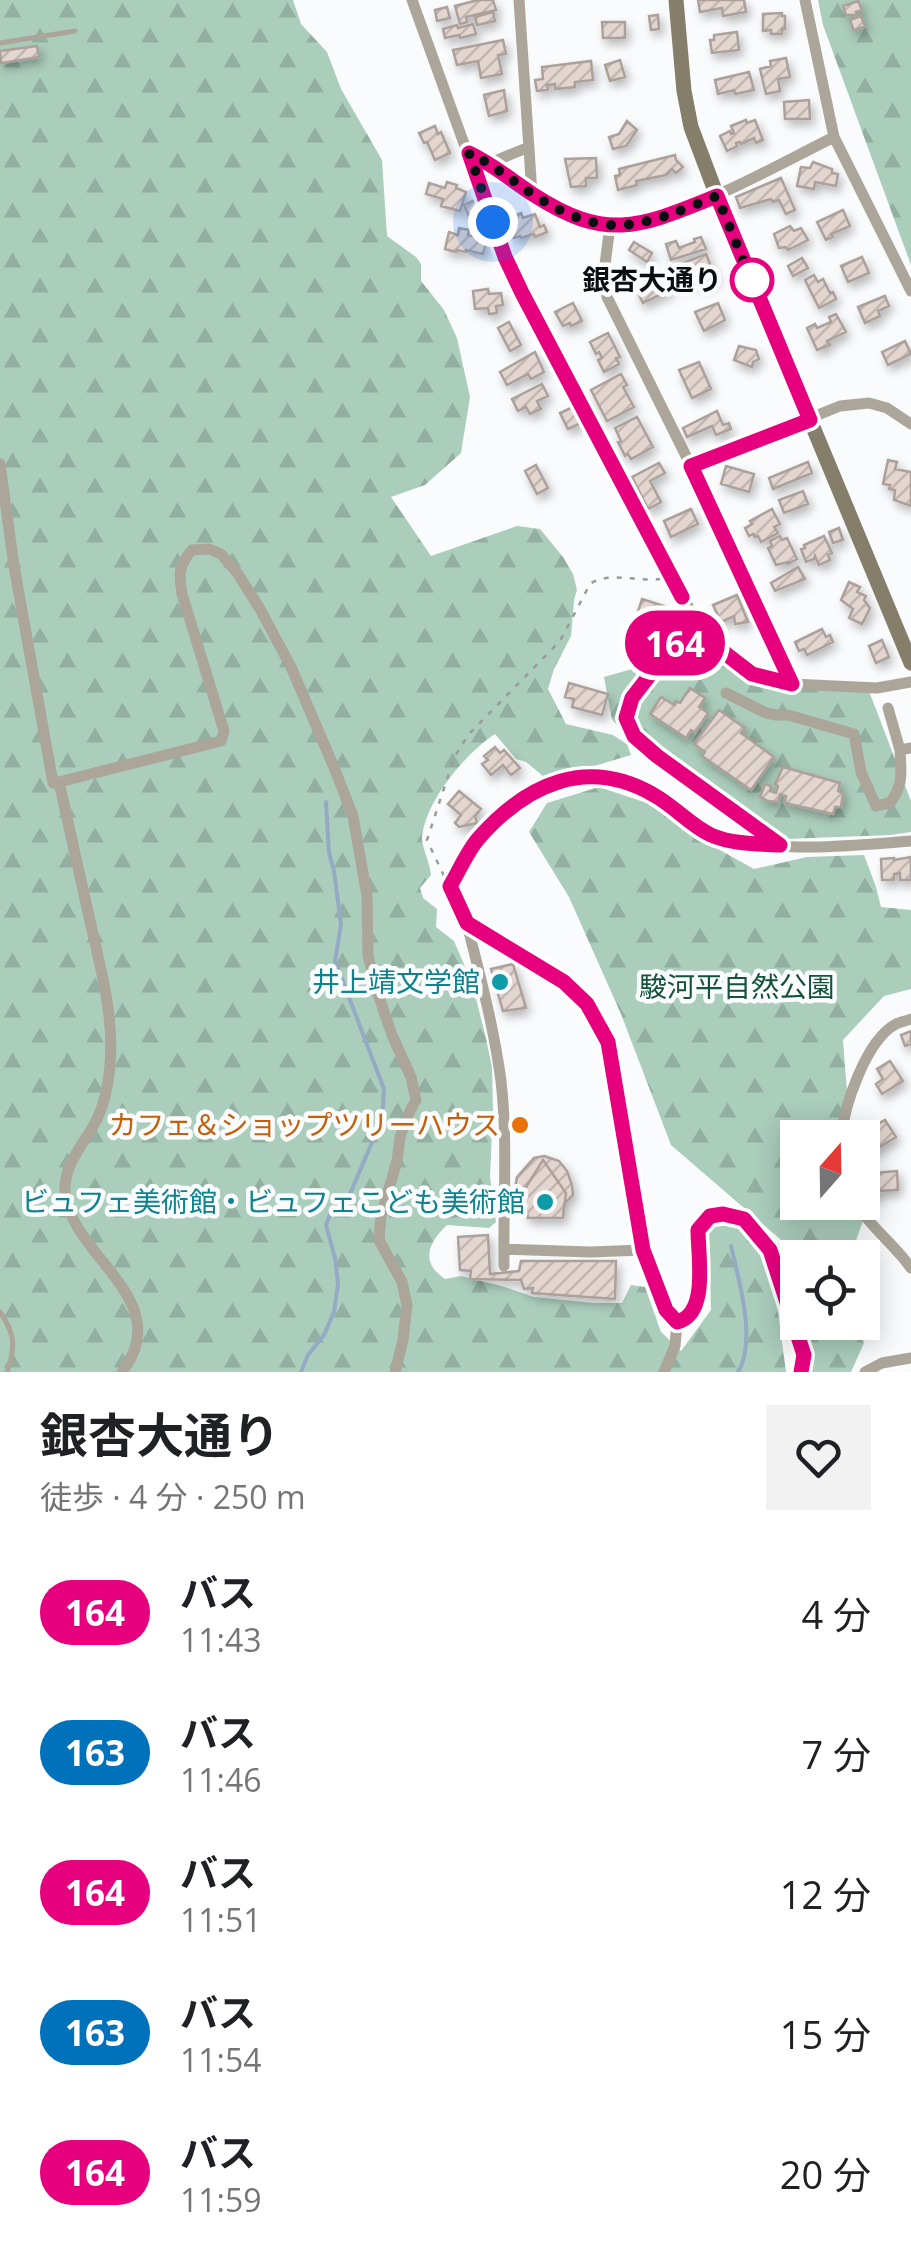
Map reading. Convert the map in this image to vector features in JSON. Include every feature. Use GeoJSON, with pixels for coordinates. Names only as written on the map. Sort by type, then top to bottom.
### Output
{"type":"FeatureCollection","features":[{"type":"Feature","properties":{"kind":"street"},"geometry":{"type":"LineString","coordinates":[[412,0],[505,257],[694,618],[726,654],[752,674],[792,684],[877,688],[911,682]]}},
{"type":"Feature","properties":{"kind":"street"},"geometry":{"type":"LineString","coordinates":[[519,0],[532,194]]}},
{"type":"Feature","properties":{"kind":"street"},"geometry":{"type":"LineString","coordinates":[[676,0],[691,127],[911,663]]}},
{"type":"Feature","properties":{"kind":"street"},"geometry":{"type":"LineString","coordinates":[[805,0],[834,137],[911,291]]}},
{"type":"Feature","properties":{"kind":"street"},"geometry":{"type":"LineString","coordinates":[[469,153],[490,162],[568,216],[610,226],[633,226],[655,222],[717,196],[834,137]]}},
{"type":"Feature","properties":{"kind":"street"},"geometry":{"type":"LineString","coordinates":[[490,162],[529,147]]}},
{"type":"Feature","properties":{"kind":"street"},"geometry":{"type":"LineString","coordinates":[[610,226],[604,272],[608,297],[792,684]]}},
{"type":"Feature","properties":{"kind":"street"},"geometry":{"type":"LineString","coordinates":[[691,466],[840,406],[869,403],[888,408],[911,424]]}},
{"type":"Feature","properties":{"kind":"street"},"geometry":{"type":"LineString","coordinates":[[0,464],[53,783],[220,741],[224,731],[182,594],[183,560],[192,550],[209,549],[221,554],[238,574],[290,667],[353,816],[367,896],[368,956],[392,1035],[412,1077],[416,1100],[400,1137],[379,1240],[402,1282],[407,1305],[395,1372]]}},
{"type":"Feature","properties":{"kind":"street"},"geometry":{"type":"LineString","coordinates":[[694,618],[632,698],[626,718],[634,736],[657,756],[780,845]]}},
{"type":"Feature","properties":{"kind":"street"},"geometry":{"type":"LineString","coordinates":[[726,693],[766,713],[788,715],[854,734],[861,772],[876,806],[890,803],[899,791],[905,749],[888,708]]}},
{"type":"Feature","properties":{"kind":"street"},"geometry":{"type":"LineString","coordinates":[[504,1266],[504,1148],[496,1048],[467,923],[450,886],[477,841],[518,802],[540,788],[596,775],[654,794],[711,835],[780,845],[911,841]]}},
{"type":"Feature","properties":{"kind":"street"},"geometry":{"type":"LineString","coordinates":[[59,782],[108,1001],[111,1063],[95,1122],[70,1166],[65,1191],[74,1224],[123,1286],[138,1322],[133,1351],[122,1372]]}},
{"type":"Feature","properties":{"kind":"street"},"geometry":{"type":"LineString","coordinates":[[467,923],[564,982],[587,1004],[608,1042],[643,1250],[666,1310],[677,1322],[675,1346],[664,1372]]}},
{"type":"Feature","properties":{"kind":"street"},"geometry":{"type":"LineString","coordinates":[[844,1120],[860,1070],[875,1046],[894,1025],[911,1020]]}},
{"type":"Feature","properties":{"kind":"street"},"geometry":{"type":"LineString","coordinates":[[677,1322],[694,1312],[700,1286],[698,1230],[710,1216],[723,1214],[744,1219],[770,1250],[804,1355],[801,1372]]}},
{"type":"Feature","properties":{"kind":"street"},"geometry":{"type":"LineString","coordinates":[[869,1220],[911,1268]]}},
{"type":"Feature","properties":{"kind":"street"},"geometry":{"type":"LineString","coordinates":[[504,1249],[643,1250]]}},
{"type":"Feature","properties":{"kind":"street"},"geometry":{"type":"LineString","coordinates":[[865,1372],[882,1363],[911,1358]]}},
{"type":"Feature","properties":{"kind":"lane"},"geometry":{"type":"LineString","coordinates":[[0,43],[74,31]]}},
{"type":"Feature","properties":{"kind":"lane"},"geometry":{"type":"LineString","coordinates":[[0,1312],[13,1331],[7,1372]]}},
{"type":"Feature","properties":{"kind":"path"},"geometry":{"type":"LineString","coordinates":[[450,886],[427,840],[454,758],[468,735],[560,640],[590,584],[597,579],[670,577]]}},
{"type":"Feature","properties":{"kind":"green space"},"geometry":{"type":"Polygon","coordinates":[[[0,0],[293,0],[301,24],[327,52],[341,89],[382,160],[387,236],[421,264],[421,281],[444,310],[457,338],[470,397],[461,453],[425,485],[391,497],[431,556],[517,526],[540,529],[563,557],[577,590],[571,636],[548,689],[566,724],[613,735],[627,744],[631,755],[561,776],[543,776],[516,759],[495,734],[449,779],[425,823],[422,840],[431,875],[420,888],[423,898],[437,909],[436,927],[454,941],[472,983],[492,1067],[490,1176],[496,1222],[489,1228],[447,1225],[431,1246],[432,1266],[445,1279],[461,1276],[534,1297],[594,1303],[622,1303],[631,1285],[645,1287],[661,1332],[681,1351],[711,1310],[709,1228],[735,1224],[760,1252],[777,1304],[786,1372],[0,1372],[0,0]]]}},
{"type":"Feature","properties":{"kind":"green space"},"geometry":{"type":"Polygon","coordinates":[[[818,0],[911,0],[911,265],[823,25],[818,0]]]}},
{"type":"Feature","properties":{"kind":"green space"},"geometry":{"type":"Polygon","coordinates":[[[694,636],[766,689],[869,691],[911,801],[911,832],[786,839],[627,734],[612,720],[604,677],[632,669],[652,685],[694,636]]]}},
{"type":"Feature","properties":{"kind":"green space","name":"駿河平自然公園"},"geometry":{"type":"Polygon","coordinates":[[[599,787],[659,807],[702,840],[754,869],[807,857],[864,855],[881,907],[911,910],[911,989],[884,996],[843,1040],[847,1092],[842,1120],[780,1120],[780,1220],[862,1220],[856,1240],[781,1240],[671,1145],[621,1014],[569,897],[529,832],[547,803],[599,787]]]}},
{"type":"Feature","properties":{"kind":"green space"},"geometry":{"type":"Polygon","coordinates":[[[805,1340],[864,1343],[851,1372],[809,1372],[813,1361],[805,1340]]]}},
{"type":"Feature","properties":{"kind":"building"},"geometry":{"type":"Polygon","coordinates":[[[493,0],[496,10],[466,17],[467,22],[460,24],[455,6],[493,0]]]}},
{"type":"Feature","properties":{"kind":"building"},"geometry":{"type":"Polygon","coordinates":[[[698,0],[744,0],[746,12],[723,16],[722,8],[700,12],[698,0]]]}},
{"type":"Feature","properties":{"kind":"building"},"geometry":{"type":"Polygon","coordinates":[[[858,1],[862,10],[856,12],[858,15],[846,15],[843,6],[858,1]]]}},
{"type":"Feature","properties":{"kind":"building"},"geometry":{"type":"Polygon","coordinates":[[[447,7],[450,18],[437,21],[435,10],[447,7]]]}},
{"type":"Feature","properties":{"kind":"building"},"geometry":{"type":"Polygon","coordinates":[[[493,12],[495,21],[477,25],[475,17],[493,12]]]}},
{"type":"Feature","properties":{"kind":"building"},"geometry":{"type":"Polygon","coordinates":[[[782,13],[782,34],[763,31],[763,14],[782,13]]]}},
{"type":"Feature","properties":{"kind":"building"},"geometry":{"type":"Polygon","coordinates":[[[658,15],[659,29],[651,30],[649,16],[658,15]]]}},
{"type":"Feature","properties":{"kind":"building"},"geometry":{"type":"Polygon","coordinates":[[[861,16],[865,26],[854,31],[850,20],[861,16]]]}},
{"type":"Feature","properties":{"kind":"building"},"geometry":{"type":"Polygon","coordinates":[[[602,22],[625,22],[625,38],[603,38],[602,22]]]}},
{"type":"Feature","properties":{"kind":"building"},"geometry":{"type":"Polygon","coordinates":[[[473,24],[476,34],[445,38],[443,29],[473,24]]]}},
{"type":"Feature","properties":{"kind":"building"},"geometry":{"type":"Polygon","coordinates":[[[737,32],[739,50],[712,53],[710,40],[714,40],[714,35],[737,32]]]}},
{"type":"Feature","properties":{"kind":"building"},"geometry":{"type":"Polygon","coordinates":[[[503,40],[506,54],[498,55],[502,74],[481,78],[478,61],[457,65],[453,50],[503,40]]]}},
{"type":"Feature","properties":{"kind":"building"},"geometry":{"type":"Polygon","coordinates":[[[37,46],[39,57],[1,63],[0,51],[37,46]]]}},
{"type":"Feature","properties":{"kind":"building"},"geometry":{"type":"Polygon","coordinates":[[[786,58],[790,77],[778,79],[780,91],[766,94],[760,69],[771,66],[770,61],[786,58]]]}},
{"type":"Feature","properties":{"kind":"building"},"geometry":{"type":"Polygon","coordinates":[[[620,60],[625,77],[610,81],[605,65],[620,60]]]}},
{"type":"Feature","properties":{"kind":"building"},"geometry":{"type":"Polygon","coordinates":[[[591,61],[593,80],[575,82],[575,87],[555,89],[555,84],[547,85],[548,90],[537,91],[535,80],[543,79],[542,67],[591,61]]]}},
{"type":"Feature","properties":{"kind":"building"},"geometry":{"type":"Polygon","coordinates":[[[749,72],[754,90],[718,94],[715,80],[749,72]]]}},
{"type":"Feature","properties":{"kind":"building"},"geometry":{"type":"Polygon","coordinates":[[[504,90],[507,111],[489,116],[484,95],[504,90]]]}},
{"type":"Feature","properties":{"kind":"building"},"geometry":{"type":"Polygon","coordinates":[[[809,100],[810,119],[785,119],[784,102],[809,100]]]}},
{"type":"Feature","properties":{"kind":"building"},"geometry":{"type":"Polygon","coordinates":[[[755,120],[763,140],[736,143],[727,151],[720,136],[734,133],[731,126],[755,120]]]}},
{"type":"Feature","properties":{"kind":"building"},"geometry":{"type":"Polygon","coordinates":[[[627,121],[637,130],[626,146],[613,149],[609,137],[619,134],[627,121]]]}},
{"type":"Feature","properties":{"kind":"building"},"geometry":{"type":"Polygon","coordinates":[[[435,126],[450,153],[435,160],[419,133],[435,126]]]}},
{"type":"Feature","properties":{"kind":"building"},"geometry":{"type":"Polygon","coordinates":[[[675,155],[683,167],[676,173],[672,169],[666,175],[636,181],[637,185],[618,190],[615,176],[620,175],[619,169],[675,155]]]}},
{"type":"Feature","properties":{"kind":"building"},"geometry":{"type":"Polygon","coordinates":[[[596,158],[597,178],[586,178],[586,186],[571,187],[565,159],[596,158]]]}},
{"type":"Feature","properties":{"kind":"building"},"geometry":{"type":"Polygon","coordinates":[[[813,162],[838,174],[836,186],[815,182],[814,189],[797,186],[801,167],[810,168],[813,162]]]}},
{"type":"Feature","properties":{"kind":"building"},"geometry":{"type":"Polygon","coordinates":[[[781,178],[795,210],[786,214],[779,200],[771,199],[740,208],[736,197],[781,178]]]}},
{"type":"Feature","properties":{"kind":"building"},"geometry":{"type":"Polygon","coordinates":[[[447,182],[466,192],[460,211],[441,206],[443,199],[426,194],[429,183],[445,188],[447,182]]]}},
{"type":"Feature","properties":{"kind":"building"},"geometry":{"type":"Polygon","coordinates":[[[475,200],[480,211],[469,216],[464,205],[475,200]]]}},
{"type":"Feature","properties":{"kind":"building"},"geometry":{"type":"Polygon","coordinates":[[[843,210],[850,226],[826,240],[817,222],[843,210]]]}},
{"type":"Feature","properties":{"kind":"building"},"geometry":{"type":"Polygon","coordinates":[[[521,213],[523,218],[535,214],[540,227],[544,225],[547,232],[514,238],[511,217],[521,213]]]}},
{"type":"Feature","properties":{"kind":"building"},"geometry":{"type":"Polygon","coordinates":[[[790,226],[794,231],[801,228],[808,240],[788,250],[779,248],[774,234],[790,226]]]}},
{"type":"Feature","properties":{"kind":"building"},"geometry":{"type":"Polygon","coordinates":[[[459,228],[469,230],[468,235],[487,239],[483,254],[445,249],[449,232],[458,235],[459,228]]]}},
{"type":"Feature","properties":{"kind":"building"},"geometry":{"type":"Polygon","coordinates":[[[701,237],[706,249],[671,260],[666,244],[676,241],[679,248],[701,237]]]}},
{"type":"Feature","properties":{"kind":"building"},"geometry":{"type":"Polygon","coordinates":[[[634,242],[652,253],[647,262],[629,250],[634,242]]]}},
{"type":"Feature","properties":{"kind":"building"},"geometry":{"type":"Polygon","coordinates":[[[706,254],[716,279],[701,285],[699,279],[681,286],[678,269],[706,254]]]}},
{"type":"Feature","properties":{"kind":"building"},"geometry":{"type":"Polygon","coordinates":[[[862,257],[869,273],[848,282],[841,266],[862,257]]]}},
{"type":"Feature","properties":{"kind":"building"},"geometry":{"type":"Polygon","coordinates":[[[802,258],[808,268],[793,276],[788,266],[802,258]]]}},
{"type":"Feature","properties":{"kind":"building"},"geometry":{"type":"Polygon","coordinates":[[[814,275],[818,282],[823,279],[836,299],[819,308],[805,280],[814,275]]]}},
{"type":"Feature","properties":{"kind":"building"},"geometry":{"type":"Polygon","coordinates":[[[663,277],[670,290],[643,303],[636,289],[663,277]]]}},
{"type":"Feature","properties":{"kind":"building"},"geometry":{"type":"Polygon","coordinates":[[[488,289],[489,294],[501,293],[503,305],[496,306],[497,313],[489,314],[488,308],[475,309],[473,291],[488,289]]]}},
{"type":"Feature","properties":{"kind":"building"},"geometry":{"type":"Polygon","coordinates":[[[885,296],[889,306],[865,323],[858,307],[885,296]]]}},
{"type":"Feature","properties":{"kind":"building"},"geometry":{"type":"Polygon","coordinates":[[[573,303],[582,321],[563,326],[555,312],[573,303]]]}},
{"type":"Feature","properties":{"kind":"building"},"geometry":{"type":"Polygon","coordinates":[[[718,303],[725,320],[704,331],[695,312],[718,303]]]}},
{"type":"Feature","properties":{"kind":"building"},"geometry":{"type":"Polygon","coordinates":[[[836,314],[846,332],[817,350],[807,328],[831,322],[829,317],[836,314]]]}},
{"type":"Feature","properties":{"kind":"building"},"geometry":{"type":"Polygon","coordinates":[[[509,322],[521,345],[510,351],[498,328],[509,322]]]}},
{"type":"Feature","properties":{"kind":"building"},"geometry":{"type":"Polygon","coordinates":[[[608,333],[620,357],[616,358],[619,364],[604,372],[598,360],[602,358],[590,342],[608,333]]]}},
{"type":"Feature","properties":{"kind":"building"},"geometry":{"type":"Polygon","coordinates":[[[905,341],[911,354],[888,365],[882,352],[905,341]]]}},
{"type":"Feature","properties":{"kind":"building"},"geometry":{"type":"Polygon","coordinates":[[[739,346],[756,350],[759,359],[752,367],[734,360],[739,346]]]}},
{"type":"Feature","properties":{"kind":"building"},"geometry":{"type":"Polygon","coordinates":[[[535,352],[544,372],[531,379],[528,374],[507,385],[500,372],[535,352]]]}},
{"type":"Feature","properties":{"kind":"building"},"geometry":{"type":"Polygon","coordinates":[[[699,362],[711,389],[692,398],[679,370],[699,362]]]}},
{"type":"Feature","properties":{"kind":"building"},"geometry":{"type":"Polygon","coordinates":[[[621,374],[634,407],[607,421],[591,390],[621,374]]]}},
{"type":"Feature","properties":{"kind":"building"},"geometry":{"type":"Polygon","coordinates":[[[542,384],[548,396],[537,401],[541,409],[530,414],[526,407],[518,411],[512,399],[542,384]]]}},
{"type":"Feature","properties":{"kind":"building"},"geometry":{"type":"Polygon","coordinates":[[[573,407],[581,423],[568,429],[560,413],[573,407]]]}},
{"type":"Feature","properties":{"kind":"building"},"geometry":{"type":"Polygon","coordinates":[[[717,411],[723,425],[729,423],[731,429],[716,435],[712,426],[687,437],[683,428],[717,411]]]}},
{"type":"Feature","properties":{"kind":"building"},"geometry":{"type":"Polygon","coordinates":[[[637,417],[653,447],[631,459],[628,454],[625,456],[615,428],[637,417]]]}},
{"type":"Feature","properties":{"kind":"building"},"geometry":{"type":"Polygon","coordinates":[[[888,460],[897,462],[895,469],[911,472],[911,506],[894,500],[895,490],[883,484],[888,460]]]}},
{"type":"Feature","properties":{"kind":"building"},"geometry":{"type":"Polygon","coordinates":[[[808,462],[812,473],[773,489],[769,478],[808,462]]]}},
{"type":"Feature","properties":{"kind":"building"},"geometry":{"type":"Polygon","coordinates":[[[659,463],[665,473],[650,481],[661,502],[648,509],[632,477],[659,463]]]}},
{"type":"Feature","properties":{"kind":"building"},"geometry":{"type":"Polygon","coordinates":[[[536,465],[548,488],[537,494],[525,471],[536,465]]]}},
{"type":"Feature","properties":{"kind":"building"},"geometry":{"type":"Polygon","coordinates":[[[726,466],[754,474],[749,492],[721,484],[726,466]]]}},
{"type":"Feature","properties":{"kind":"building"},"geometry":{"type":"Polygon","coordinates":[[[803,491],[808,504],[784,513],[779,500],[803,491]]]}},
{"type":"Feature","properties":{"kind":"building"},"geometry":{"type":"Polygon","coordinates":[[[691,509],[698,524],[671,537],[664,521],[691,509]]]}},
{"type":"Feature","properties":{"kind":"building"},"geometry":{"type":"Polygon","coordinates":[[[772,509],[780,524],[774,527],[778,533],[761,542],[758,536],[749,536],[745,528],[752,524],[750,521],[772,509]]]}},
{"type":"Feature","properties":{"kind":"building"},"geometry":{"type":"Polygon","coordinates":[[[839,528],[843,540],[833,543],[829,532],[839,528]]]}},
{"type":"Feature","properties":{"kind":"building"},"geometry":{"type":"Polygon","coordinates":[[[780,536],[782,540],[787,538],[797,559],[776,565],[768,548],[772,546],[770,541],[780,536]]]}},
{"type":"Feature","properties":{"kind":"building"},"geometry":{"type":"Polygon","coordinates":[[[824,536],[832,553],[828,555],[830,560],[819,565],[815,556],[806,562],[801,549],[824,536]]]}},
{"type":"Feature","properties":{"kind":"building"},"geometry":{"type":"Polygon","coordinates":[[[798,567],[805,579],[775,591],[771,583],[798,567]]]}},
{"type":"Feature","properties":{"kind":"building"},"geometry":{"type":"Polygon","coordinates":[[[849,582],[860,587],[857,592],[866,596],[864,600],[870,608],[862,624],[849,618],[853,609],[841,600],[849,582]]]}},
{"type":"Feature","properties":{"kind":"building"},"geometry":{"type":"Polygon","coordinates":[[[737,595],[748,622],[735,624],[734,616],[721,622],[713,605],[737,595]]]}},
{"type":"Feature","properties":{"kind":"building"},"geometry":{"type":"Polygon","coordinates":[[[642,599],[664,606],[659,622],[637,615],[642,599]]]}},
{"type":"Feature","properties":{"kind":"building"},"geometry":{"type":"Polygon","coordinates":[[[822,629],[833,642],[807,655],[804,649],[799,651],[795,642],[822,629]]]}},
{"type":"Feature","properties":{"kind":"building"},"geometry":{"type":"Polygon","coordinates":[[[882,640],[889,657],[876,663],[869,646],[882,640]]]}},
{"type":"Feature","properties":{"kind":"building"},"geometry":{"type":"Polygon","coordinates":[[[569,683],[608,694],[602,715],[572,707],[574,699],[565,697],[569,683]]]}},
{"type":"Feature","properties":{"kind":"building"},"geometry":{"type":"Polygon","coordinates":[[[690,688],[705,698],[699,707],[708,713],[695,733],[691,730],[686,738],[650,714],[661,697],[674,705],[690,688]]]}},
{"type":"Feature","properties":{"kind":"building"},"geometry":{"type":"Polygon","coordinates":[[[719,710],[745,728],[741,733],[774,757],[751,790],[702,756],[705,752],[694,744],[719,710]]]}},
{"type":"Feature","properties":{"kind":"building"},"geometry":{"type":"Polygon","coordinates":[[[495,747],[500,753],[504,750],[520,768],[511,775],[503,765],[491,775],[482,764],[488,760],[484,756],[495,747]]]}},
{"type":"Feature","properties":{"kind":"building"},"geometry":{"type":"Polygon","coordinates":[[[783,767],[840,783],[841,807],[835,807],[833,814],[785,803],[786,796],[780,794],[778,802],[760,797],[765,784],[776,793],[775,784],[783,767]]]}},
{"type":"Feature","properties":{"kind":"building"},"geometry":{"type":"Polygon","coordinates":[[[459,791],[481,809],[475,816],[477,823],[459,827],[455,823],[461,815],[448,804],[459,791]]]}},
{"type":"Feature","properties":{"kind":"building"},"geometry":{"type":"Polygon","coordinates":[[[911,857],[911,880],[900,880],[900,873],[894,874],[894,880],[882,880],[881,859],[911,857]]]}},
{"type":"Feature","properties":{"kind":"building"},"geometry":{"type":"Polygon","coordinates":[[[513,964],[526,1008],[503,1011],[491,969],[513,964]]]}},
{"type":"Feature","properties":{"kind":"building"},"geometry":{"type":"Polygon","coordinates":[[[911,1031],[911,1044],[905,1046],[901,1035],[911,1031]]]}},
{"type":"Feature","properties":{"kind":"building"},"geometry":{"type":"Polygon","coordinates":[[[890,1061],[903,1081],[882,1094],[876,1084],[883,1079],[877,1069],[890,1061]]]}},
{"type":"Feature","properties":{"kind":"building"},"geometry":{"type":"Polygon","coordinates":[[[885,1120],[896,1137],[880,1147],[880,1123],[885,1120]]]}},
{"type":"Feature","properties":{"kind":"building"},"geometry":{"type":"Polygon","coordinates":[[[544,1156],[559,1161],[572,1185],[573,1195],[564,1204],[563,1218],[528,1218],[517,1200],[517,1177],[534,1158],[544,1156]]]}},
{"type":"Feature","properties":{"kind":"building"},"geometry":{"type":"Polygon","coordinates":[[[543,1160],[566,1193],[563,1218],[528,1218],[523,1192],[543,1160]]]}},
{"type":"Feature","properties":{"kind":"building"},"geometry":{"type":"Polygon","coordinates":[[[897,1171],[898,1190],[880,1191],[880,1172],[897,1171]]]}},
{"type":"Feature","properties":{"kind":"building"},"geometry":{"type":"Polygon","coordinates":[[[488,1235],[490,1274],[519,1271],[521,1261],[616,1261],[615,1299],[532,1293],[533,1288],[524,1289],[521,1280],[470,1279],[471,1271],[460,1270],[458,1237],[488,1235]]]}},
{"type":"Feature","properties":{"kind":"waterway"},"geometry":{"type":"LineString","coordinates":[[301,1372],[334,1312],[338,1284],[326,1225],[331,1212],[350,1194],[382,1119],[384,1089],[335,961],[341,925],[329,853],[326,802]]}},
{"type":"Feature","properties":{"kind":"waterway"},"geometry":{"type":"LineString","coordinates":[[731,1246],[746,1328],[738,1372]]}},
{"type":"Feature","properties":{"kind":"bus line","name":"164"},"geometry":{"type":"LineString","coordinates":[[682,597],[522,293],[505,257],[469,153],[490,162],[568,216],[610,226],[655,222],[717,196],[810,420],[691,466],[792,684],[752,674],[726,654],[694,618],[632,698],[626,718],[634,736],[657,756],[780,845],[711,835],[654,794],[596,775],[540,788],[518,802],[477,841],[450,886],[467,923],[564,982],[587,1004],[608,1042],[643,1250],[666,1310],[677,1322],[694,1312],[700,1286],[698,1230],[710,1216],[723,1214],[744,1219],[770,1250],[804,1355],[801,1372]]}},
{"type":"Feature","properties":{"kind":"place","name":"銀杏大通り"},"geometry":{"type":"Point","coordinates":[752,280]}},
{"type":"Feature","properties":{"kind":"place","name":"井上靖文学館"},"geometry":{"type":"Point","coordinates":[500,982]}},
{"type":"Feature","properties":{"kind":"place","name":"カフェ＆ショップツリーハウス"},"geometry":{"type":"Point","coordinates":[520,1125]}},
{"type":"Feature","properties":{"kind":"place","name":"ビュフェ美術館・ビュフェこども美術館"},"geometry":{"type":"Point","coordinates":[545,1202]}},
{"type":"Feature","properties":{"kind":"route"},"geometry":{"type":"LineString","coordinates":[[493,222],[469,153],[490,162],[568,216],[610,226],[655,222],[717,196],[756,292],[752,280]]}}]}
